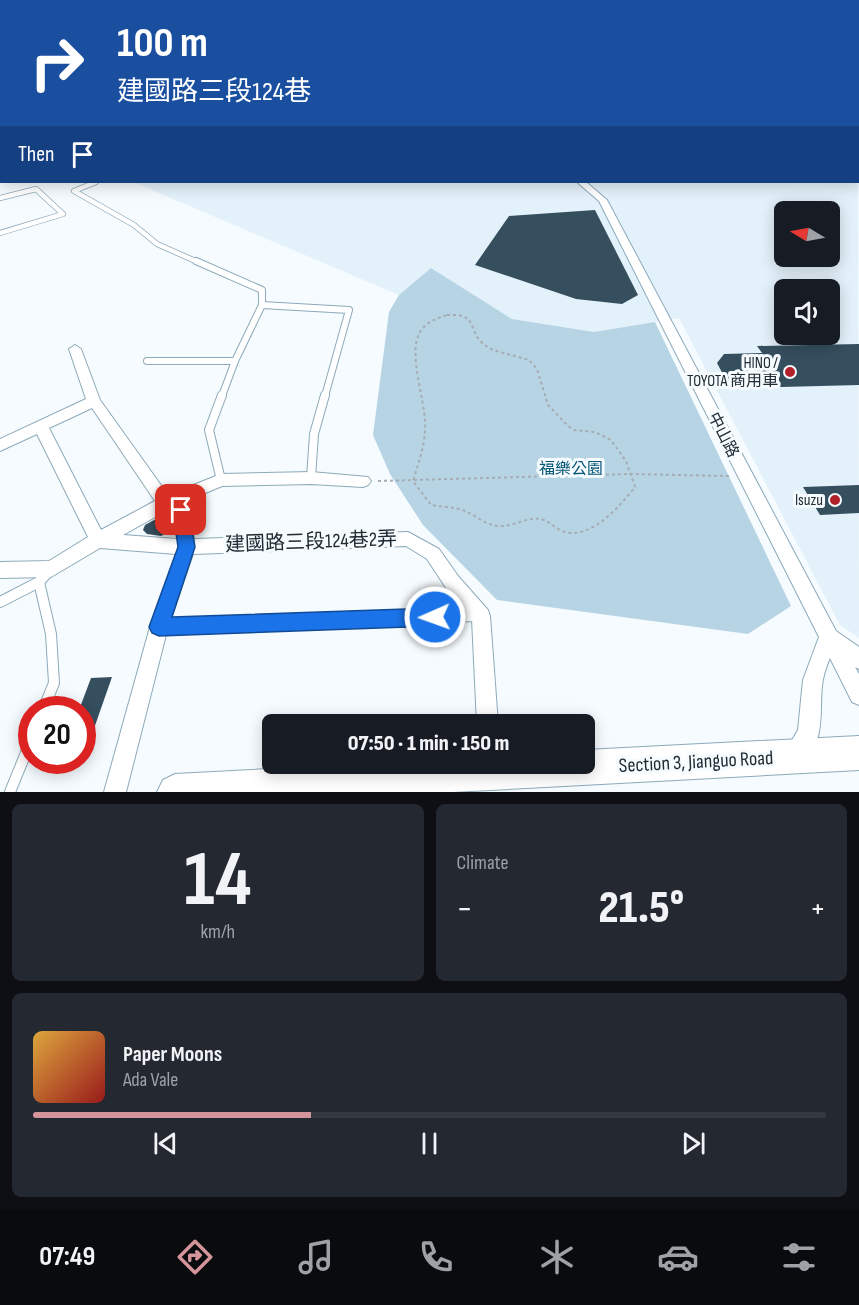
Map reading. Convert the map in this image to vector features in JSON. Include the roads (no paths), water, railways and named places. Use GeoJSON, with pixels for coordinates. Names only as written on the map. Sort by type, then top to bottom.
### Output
{"type":"FeatureCollection","features":[{"type":"Feature","properties":{"kind":"main road","name":"Section 3, Jianguo Road"},"geometry":{"type":"LineString","coordinates":[[595,764],[859,753]]}},
{"type":"Feature","properties":{"kind":"main road","name":"Section 3, Jianguo Road"},"geometry":{"type":"LineString","coordinates":[[174,792],[294,786],[425,774]]}},
{"type":"Feature","properties":{"kind":"street","name":"中山路"},"geometry":{"type":"LineString","coordinates":[[581,183],[603,200],[744,477],[859,695]]}},
{"type":"Feature","properties":{"kind":"street"},"geometry":{"type":"LineString","coordinates":[[75,349],[94,401],[165,503],[181,510],[187,547],[159,627],[116,792]]}},
{"type":"Feature","properties":{"kind":"street"},"geometry":{"type":"LineString","coordinates":[[0,445],[94,401]]}},
{"type":"Feature","properties":{"kind":"street"},"geometry":{"type":"LineString","coordinates":[[41,427],[98,540]]}},
{"type":"Feature","properties":{"kind":"street"},"geometry":{"type":"LineString","coordinates":[[0,570],[51,569],[165,503],[221,480],[311,478],[363,481]]}},
{"type":"Feature","properties":{"kind":"street","name":"建國路三段124巷2弄"},"geometry":{"type":"LineString","coordinates":[[98,540],[187,547],[408,539],[433,554],[452,582],[481,616]]}},
{"type":"Feature","properties":{"kind":"street"},"geometry":{"type":"LineString","coordinates":[[481,616],[487,714]]}},
{"type":"Feature","properties":{"kind":"street"},"geometry":{"type":"LineString","coordinates":[[790,757],[803,747],[810,729],[812,684],[828,637],[859,659]]}},
{"type":"Feature","properties":{"kind":"lane"},"geometry":{"type":"LineString","coordinates":[[0,233],[63,214],[36,189],[34,183]]}},
{"type":"Feature","properties":{"kind":"lane"},"geometry":{"type":"LineString","coordinates":[[94,183],[74,191],[134,225],[157,244],[262,290],[262,304],[235,361],[209,430],[221,480]]}},
{"type":"Feature","properties":{"kind":"lane"},"geometry":{"type":"LineString","coordinates":[[0,198],[36,189]]}},
{"type":"Feature","properties":{"kind":"lane"},"geometry":{"type":"LineString","coordinates":[[262,304],[349,310],[314,434],[311,478]]}},
{"type":"Feature","properties":{"kind":"lane"},"geometry":{"type":"LineString","coordinates":[[147,361],[235,361]]}},
{"type":"Feature","properties":{"kind":"lane"},"geometry":{"type":"LineString","coordinates":[[0,602],[39,582],[51,569]]}},
{"type":"Feature","properties":{"kind":"lane"},"geometry":{"type":"LineString","coordinates":[[39,582],[51,634],[54,683],[49,696]]}},
{"type":"Feature","properties":{"kind":"lane"},"geometry":{"type":"LineString","coordinates":[[159,627],[481,616]]}},
{"type":"Feature","properties":{"kind":"lane"},"geometry":{"type":"LineString","coordinates":[[10,792],[18,772]]}},
{"type":"Feature","properties":{"kind":"place","name":"HINO / TOYOTA 商用車"},"geometry":{"type":"Point","coordinates":[790,372]}},
{"type":"Feature","properties":{"kind":"place","name":"Isuzu"},"geometry":{"type":"Point","coordinates":[835,500]}},
{"type":"Feature","properties":{"kind":"park label","name":"福樂公園"},"geometry":{"type":"Point","coordinates":[571,469]}}]}
